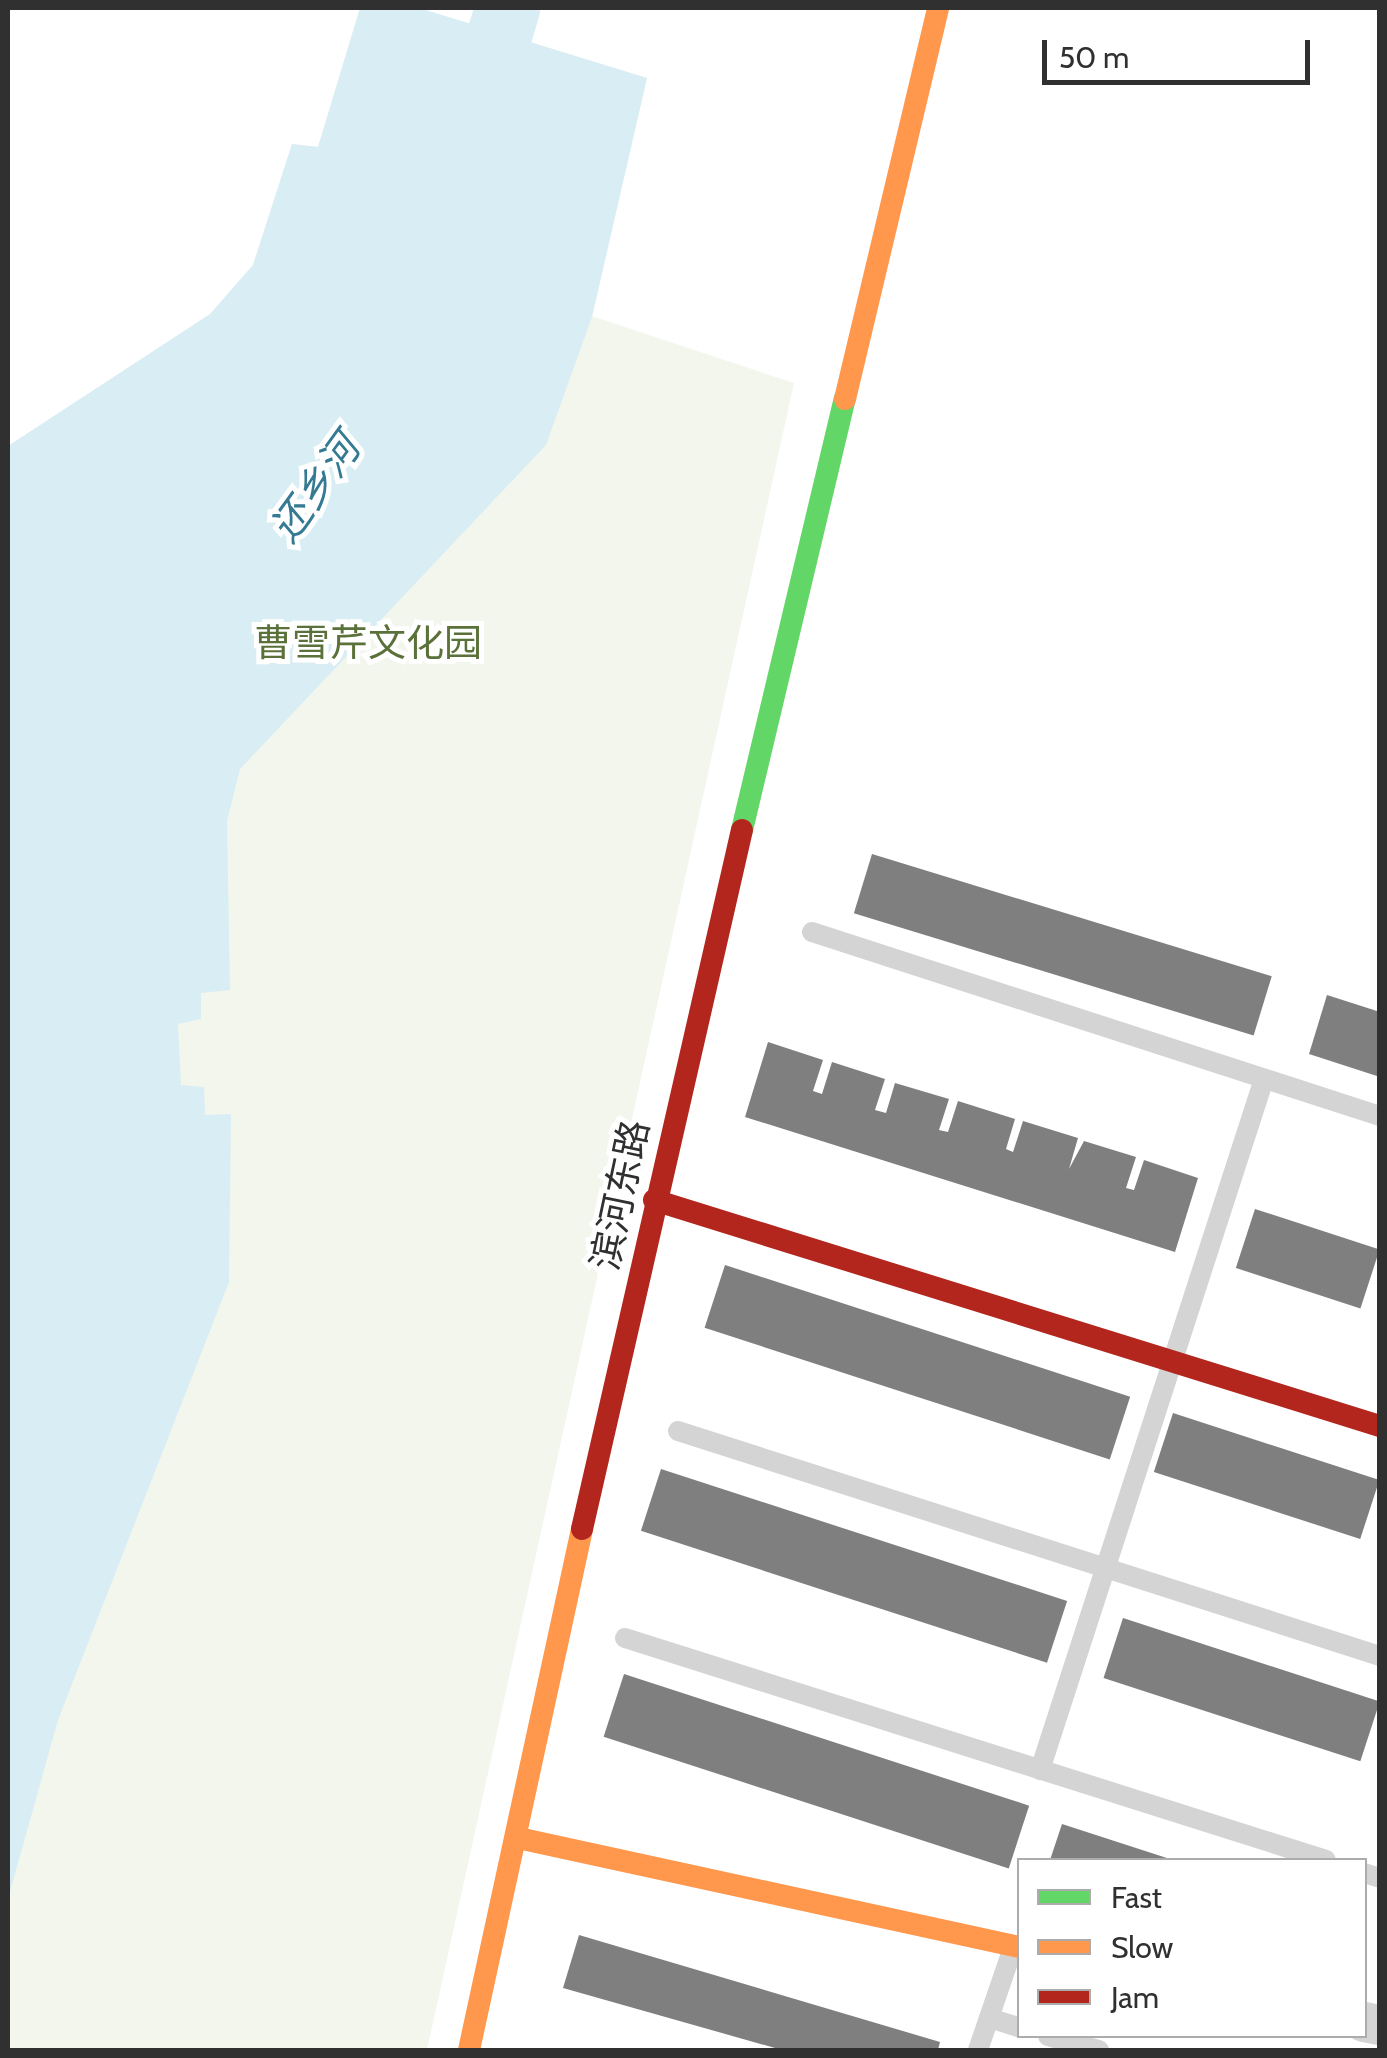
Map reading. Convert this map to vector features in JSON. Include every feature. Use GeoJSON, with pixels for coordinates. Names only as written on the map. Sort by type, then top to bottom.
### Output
{"type":"FeatureCollection","features":[{"type":"Feature","properties":{"kind":"street","name":"滨河东路"},"geometry":{"type":"LineString","coordinates":[[469,2050],[654,1200],[848,357],[938,8]]}},
{"type":"Feature","properties":{"kind":"street"},"geometry":{"type":"LineString","coordinates":[[654,1200],[1380,1426]]}},
{"type":"Feature","properties":{"kind":"street"},"geometry":{"type":"LineString","coordinates":[[518,1838],[1017,1946]]}},
{"type":"Feature","properties":{"kind":"lane"},"geometry":{"type":"LineString","coordinates":[[812,932],[1380,1116]]}},
{"type":"Feature","properties":{"kind":"lane"},"geometry":{"type":"LineString","coordinates":[[1040,1770],[1166,1360],[1183,1337],[1264,1079]]}},
{"type":"Feature","properties":{"kind":"lane"},"geometry":{"type":"LineString","coordinates":[[678,1431],[1380,1656]]}},
{"type":"Feature","properties":{"kind":"lane"},"geometry":{"type":"LineString","coordinates":[[625,1638],[1320,1858]]}},
{"type":"Feature","properties":{"kind":"lane"},"geometry":{"type":"LineString","coordinates":[[978,2050],[1017,1946]]}},
{"type":"Feature","properties":{"kind":"lane"},"geometry":{"type":"LineString","coordinates":[[989,2018],[1017,2026]]}},
{"type":"Feature","properties":{"kind":"lane"},"geometry":{"type":"LineString","coordinates":[[1055,2038],[1099,2050]]}},
{"type":"Feature","properties":{"kind":"green space","name":"曹雪芹文化园"},"geometry":{"type":"Polygon","coordinates":[[[360,8],[419,8],[647,78],[592,316],[794,383],[427,2050],[8,2050],[8,446],[211,314],[253,265],[292,144],[318,147],[360,8]]]}},
{"type":"Feature","properties":{"kind":"water"},"geometry":{"type":"Polygon","coordinates":[[[360,8],[419,8],[647,78],[592,317],[546,445],[240,769],[227,821],[230,990],[201,993],[201,1019],[178,1024],[181,1085],[204,1087],[205,1115],[231,1114],[229,1282],[58,1720],[8,1899],[8,446],[210,314],[253,265],[292,144],[318,147],[360,8]]]}},
{"type":"Feature","properties":{"kind":"building"},"geometry":{"type":"Polygon","coordinates":[[[872,854],[1272,976],[1254,1036],[854,913],[872,854]]]}},
{"type":"Feature","properties":{"kind":"building"},"geometry":{"type":"Polygon","coordinates":[[[1327,995],[1380,1012],[1380,1077],[1309,1054],[1327,995]]]}},
{"type":"Feature","properties":{"kind":"building"},"geometry":{"type":"Polygon","coordinates":[[[768,1042],[823,1060],[813,1091],[822,1094],[832,1062],[885,1079],[875,1110],[886,1113],[895,1083],[949,1099],[939,1130],[948,1132],[958,1101],[1015,1119],[1006,1149],[1013,1152],[1023,1121],[1078,1138],[1069,1169],[1084,1141],[1136,1157],[1126,1188],[1134,1190],[1144,1160],[1198,1178],[1175,1252],[745,1117],[768,1042]]]}},
{"type":"Feature","properties":{"kind":"building"},"geometry":{"type":"Polygon","coordinates":[[[1255,1209],[1380,1249],[1360,1308],[1236,1268],[1255,1209]]]}},
{"type":"Feature","properties":{"kind":"building"},"geometry":{"type":"Polygon","coordinates":[[[725,1265],[1130,1397],[1110,1459],[705,1328],[725,1265]]]}},
{"type":"Feature","properties":{"kind":"building"},"geometry":{"type":"Polygon","coordinates":[[[1173,1413],[1379,1480],[1360,1539],[1154,1472],[1173,1413]]]}},
{"type":"Feature","properties":{"kind":"building"},"geometry":{"type":"Polygon","coordinates":[[[661,1469],[1067,1601],[1047,1663],[641,1531],[661,1469]]]}},
{"type":"Feature","properties":{"kind":"building"},"geometry":{"type":"Polygon","coordinates":[[[1123,1618],[1380,1701],[1360,1761],[1104,1678],[1123,1618]]]}},
{"type":"Feature","properties":{"kind":"building"},"geometry":{"type":"Polygon","coordinates":[[[624,1674],[1029,1806],[1009,1868],[604,1737],[624,1674]]]}},
{"type":"Feature","properties":{"kind":"building"},"geometry":{"type":"Polygon","coordinates":[[[1062,1824],[1167,1858],[1051,1858],[1062,1824]]]}},
{"type":"Feature","properties":{"kind":"building"},"geometry":{"type":"Polygon","coordinates":[[[579,1935],[940,2042],[938,2050],[782,2050],[563,1988],[579,1935]]]}},
{"type":"Feature","properties":{"kind":"waterway","name":"还乡河"},"geometry":{"type":"LineString","coordinates":[[474,119],[507,8]]}},
{"type":"Feature","properties":{"kind":"traffic: fast"},"geometry":{"type":"LineString","coordinates":[[742,830],[845,399]]}},
{"type":"Feature","properties":{"kind":"traffic: slow"},"geometry":{"type":"LineString","coordinates":[[845,399],[938,8]]}},
{"type":"Feature","properties":{"kind":"traffic: slow"},"geometry":{"type":"LineString","coordinates":[[469,2050],[582,1529]]}},
{"type":"Feature","properties":{"kind":"traffic: slow"},"geometry":{"type":"LineString","coordinates":[[518,1838],[1017,1947]]}},
{"type":"Feature","properties":{"kind":"traffic: jam"},"geometry":{"type":"LineString","coordinates":[[582,1529],[742,830]]}},
{"type":"Feature","properties":{"kind":"traffic: jam"},"geometry":{"type":"LineString","coordinates":[[654,1200],[1380,1426]]}}]}
